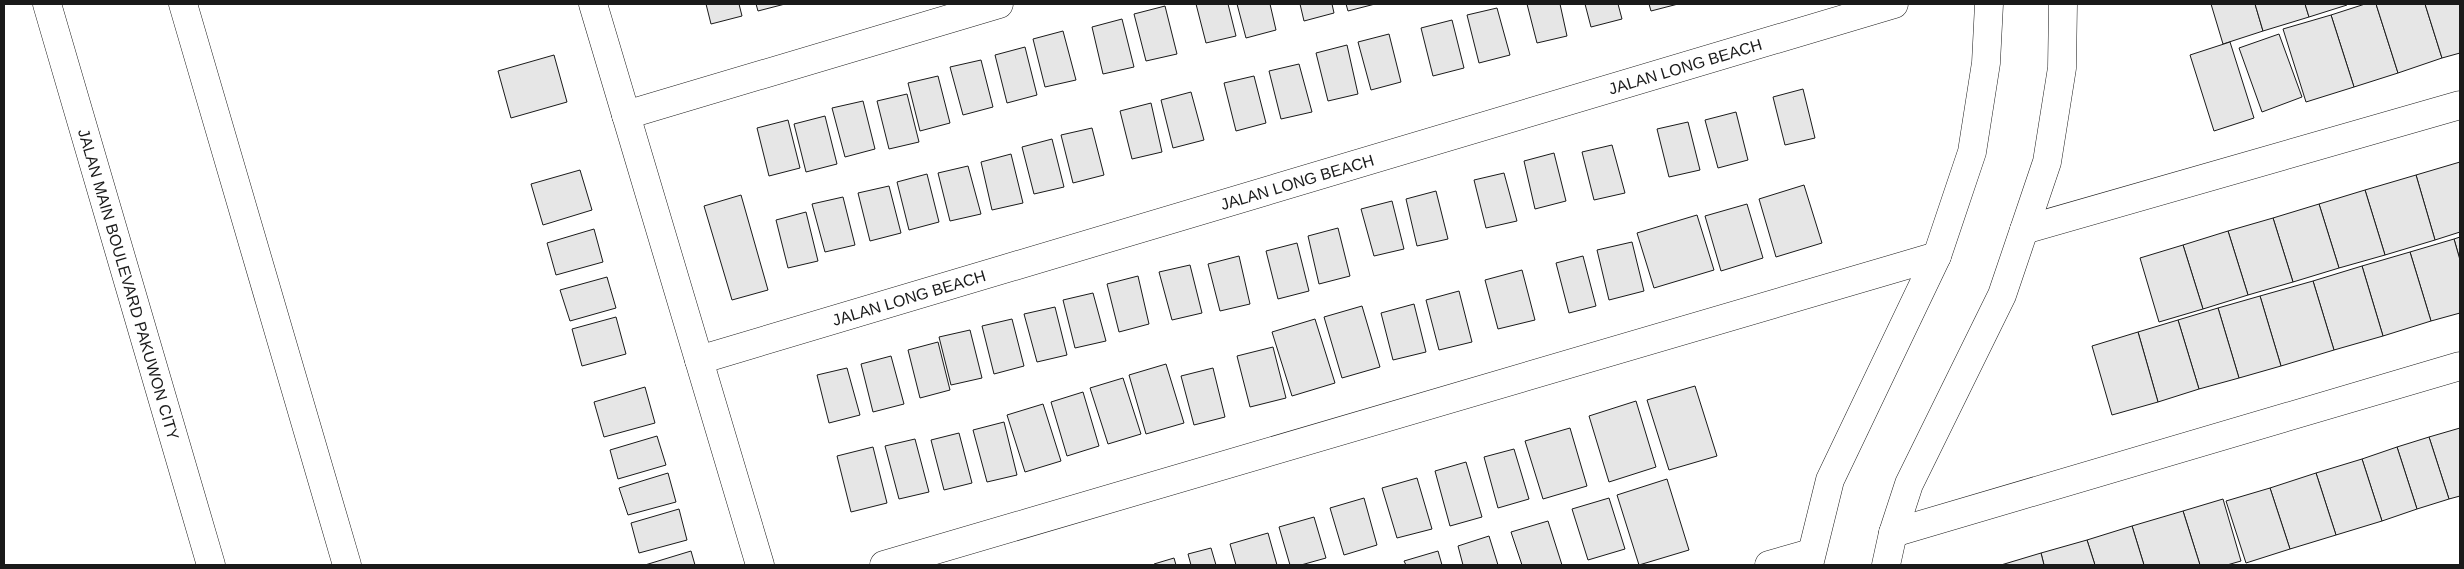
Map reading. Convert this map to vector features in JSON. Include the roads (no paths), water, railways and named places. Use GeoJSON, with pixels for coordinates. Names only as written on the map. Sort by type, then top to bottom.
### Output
{"type":"FeatureCollection","features":[{"type":"Feature","properties":{"kind":"street","name":"JALAN MAIN BOULEVARD PAKUWON CITY"},"geometry":{"type":"LineString","coordinates":[[47,4],[212,565]]}},
{"type":"Feature","properties":{"kind":"street"},"geometry":{"type":"LineString","coordinates":[[183,4],[347,565]]}},
{"type":"Feature","properties":{"kind":"street"},"geometry":{"type":"LineString","coordinates":[[593,4],[760,565]]}},
{"type":"Feature","properties":{"kind":"street"},"geometry":{"type":"LineString","coordinates":[[626,115],[999,4]]}},
{"type":"Feature","properties":{"kind":"street","name":"JALAN LONG BEACH"},"geometry":{"type":"LineString","coordinates":[[699,360],[1894,4]]}},
{"type":"Feature","properties":{"kind":"street"},"geometry":{"type":"LineString","coordinates":[[1769,565],[1810,559],[1830,480],[1938,256],[1972,152],[1986,63],[1989,4]]}},
{"type":"Feature","properties":{"kind":"street"},"geometry":{"type":"LineString","coordinates":[[1886,565],[1893,532],[1909,484],[2002,295],[2047,162],[2062,68],[2063,4]]}},
{"type":"Feature","properties":{"kind":"street"},"geometry":{"type":"LineString","coordinates":[[2024,230],[2460,105]]}},
{"type":"Feature","properties":{"kind":"street"},"geometry":{"type":"LineString","coordinates":[[884,565],[1938,256]]}},
{"type":"Feature","properties":{"kind":"street"},"geometry":{"type":"LineString","coordinates":[[1893,532],[2460,366]]}}]}
